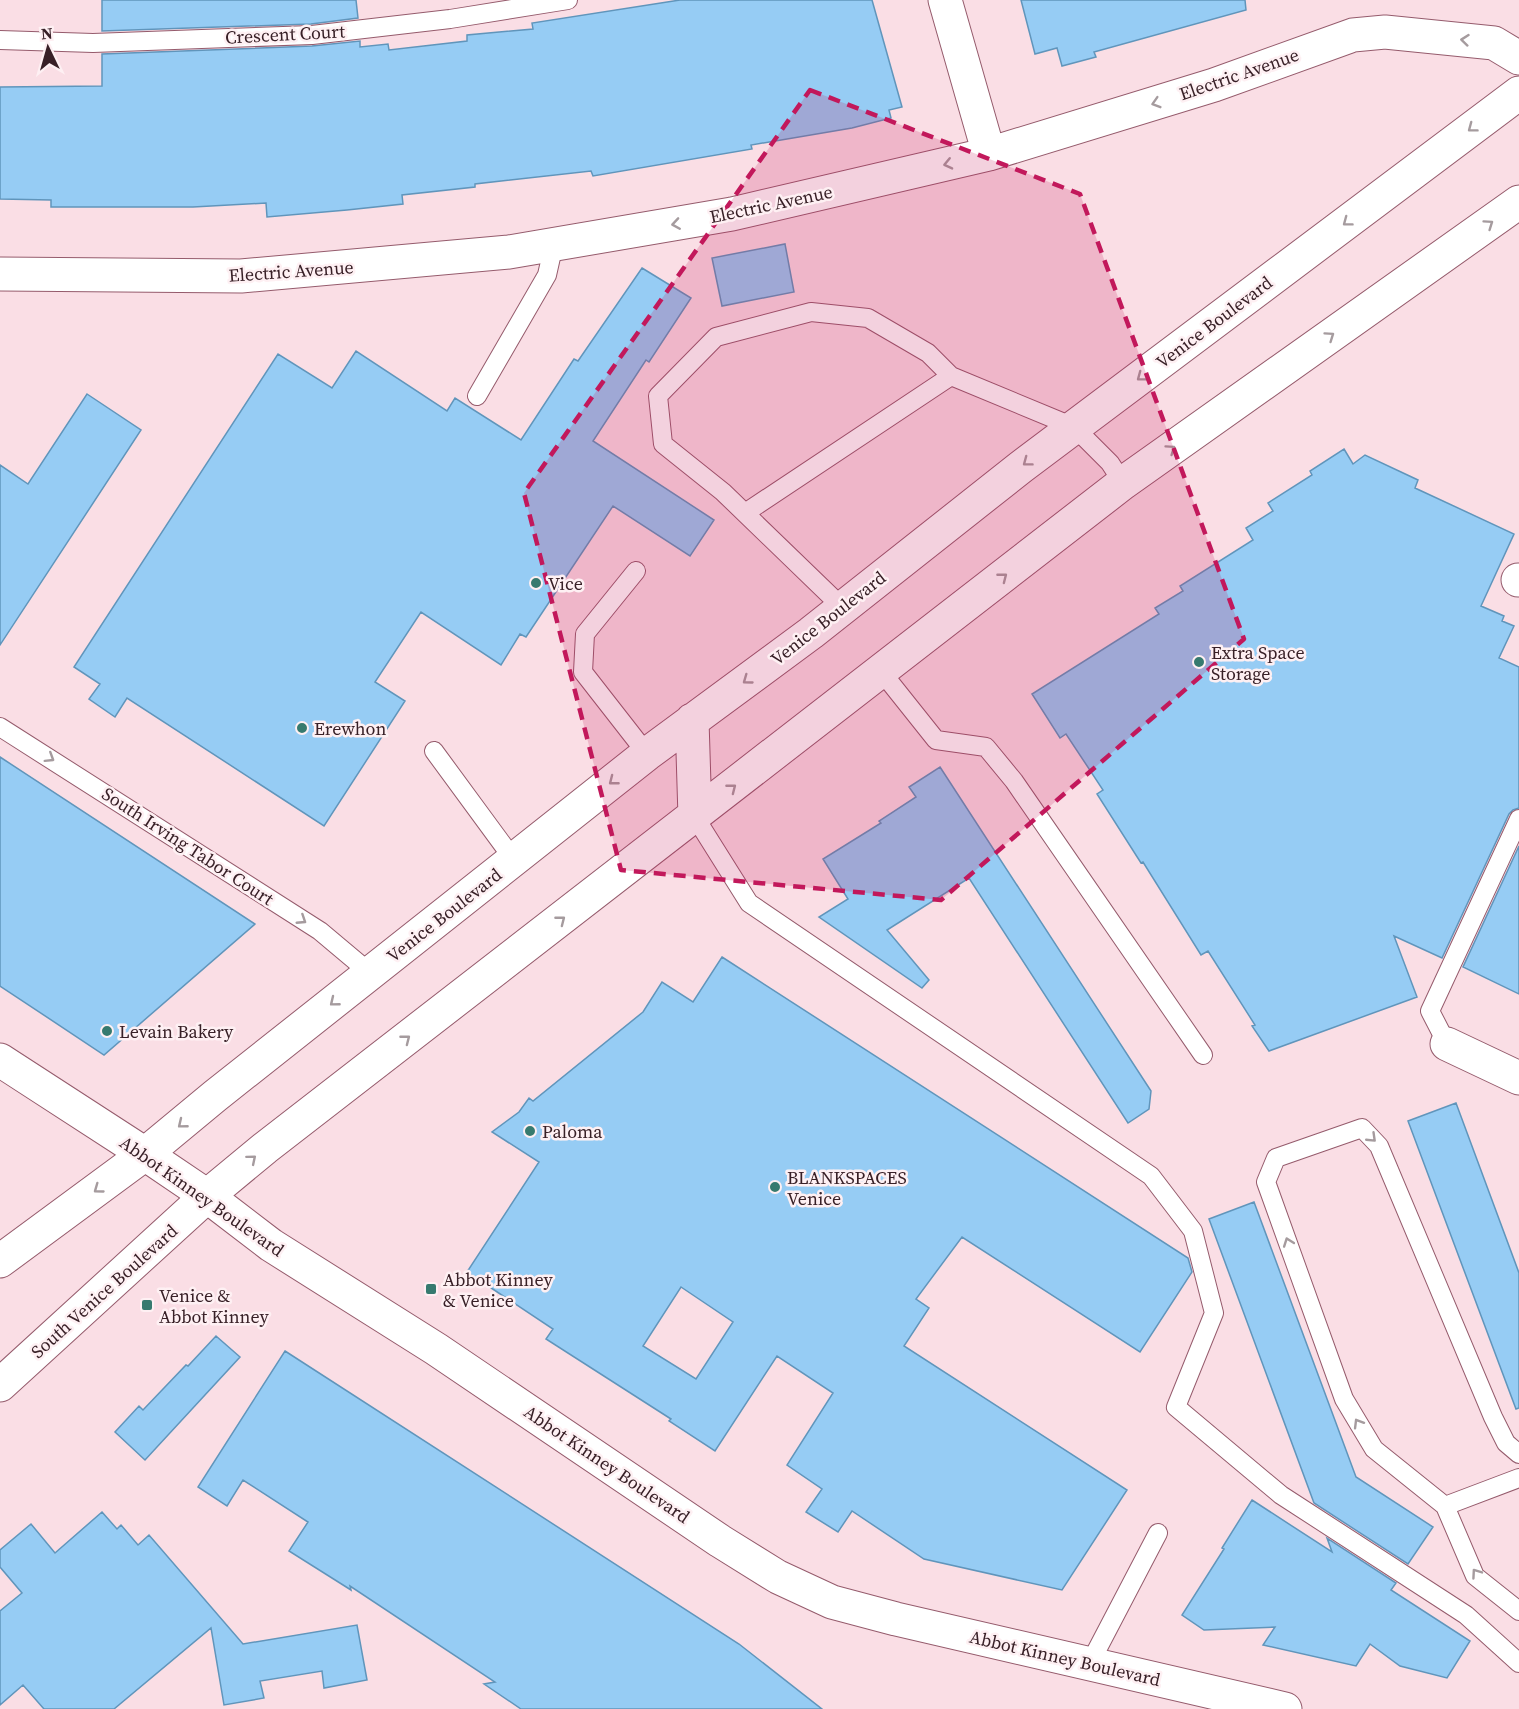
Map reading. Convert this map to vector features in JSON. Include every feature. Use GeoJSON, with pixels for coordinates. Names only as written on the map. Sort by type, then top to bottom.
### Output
{"type":"FeatureCollection","features":[{"type":"Feature","properties":{"kind":"main road"},"geometry":{"type":"LineString","coordinates":[[945,0],[989,154]]}},
{"type":"Feature","properties":{"kind":"main road","name":"Electric Avenue"},"geometry":{"type":"LineString","coordinates":[[0,274],[241,276],[509,252],[732,214],[989,154],[1214,85],[1353,35],[1385,32],[1494,43],[1519,58]]}},
{"type":"Feature","properties":{"kind":"main road","name":"Venice Boulevard"},"geometry":{"type":"LineString","coordinates":[[0,1261],[145,1154],[647,754],[843,608],[1021,467],[1519,93]]}},
{"type":"Feature","properties":{"kind":"main road"},"geometry":{"type":"LineString","coordinates":[[207,1196],[1123,483],[1519,202]]}},
{"type":"Feature","properties":{"kind":"main road"},"geometry":{"type":"LineString","coordinates":[[692,720],[695,817]]}},
{"type":"Feature","properties":{"kind":"main road"},"geometry":{"type":"LineString","coordinates":[[1447,1044],[1519,1078]]}},
{"type":"Feature","properties":{"kind":"main road","name":"Abbot Kinney Boulevard"},"geometry":{"type":"LineString","coordinates":[[0,1060],[207,1196],[271,1245],[436,1349],[720,1541],[778,1577],[832,1602],[1089,1665],[1285,1709]]}},
{"type":"Feature","properties":{"kind":"main road","name":"South Venice Boulevard"},"geometry":{"type":"LineString","coordinates":[[0,1385],[207,1196]]}},
{"type":"Feature","properties":{"kind":"lane","name":"Crescent Court"},"geometry":{"type":"LineString","coordinates":[[0,40],[93,43],[312,35],[450,19],[568,0]]}},
{"type":"Feature","properties":{"kind":"lane"},"geometry":{"type":"LineString","coordinates":[[477,396],[547,276],[554,244]]}},
{"type":"Feature","properties":{"kind":"lane"},"geometry":{"type":"LineString","coordinates":[[843,608],[723,492],[663,444],[658,396],[716,338],[811,312],[868,318],[928,353],[951,376],[1074,427],[1110,463],[1123,483]]}},
{"type":"Feature","properties":{"kind":"lane"},"geometry":{"type":"LineString","coordinates":[[745,513],[951,376]]}},
{"type":"Feature","properties":{"kind":"lane"},"geometry":{"type":"LineString","coordinates":[[636,571],[585,634],[583,672],[647,754]]}},
{"type":"Feature","properties":{"kind":"lane"},"geometry":{"type":"LineString","coordinates":[[881,671],[936,740],[986,747],[1014,781],[1203,1055]]}},
{"type":"Feature","properties":{"kind":"lane","name":"South Irving Tabor Court"},"geometry":{"type":"LineString","coordinates":[[0,728],[320,932],[370,973]]}},
{"type":"Feature","properties":{"kind":"lane"},"geometry":{"type":"LineString","coordinates":[[434,751],[514,860]]}},
{"type":"Feature","properties":{"kind":"lane"},"geometry":{"type":"LineString","coordinates":[[695,817],[749,903],[1151,1176],[1193,1231],[1214,1313],[1176,1407],[1281,1495],[1466,1615],[1519,1663]]}},
{"type":"Feature","properties":{"kind":"lane"},"geometry":{"type":"LineString","coordinates":[[1447,1044],[1430,1011],[1519,819]]}},
{"type":"Feature","properties":{"kind":"lane"},"geometry":{"type":"LineString","coordinates":[[1519,1454],[1506,1443],[1493,1417],[1379,1146],[1362,1128],[1276,1158],[1266,1182],[1344,1399],[1374,1449],[1444,1506],[1475,1576],[1519,1611]]}},
{"type":"Feature","properties":{"kind":"lane"},"geometry":{"type":"LineString","coordinates":[[1444,1506],[1519,1478]]}},
{"type":"Feature","properties":{"kind":"lane"},"geometry":{"type":"LineString","coordinates":[[1089,1665],[1158,1533]]}},
{"type":"Feature","properties":{"kind":"highlighted area"},"geometry":{"type":"Polygon","coordinates":[[[810,90],[1080,194],[1244,639],[941,900],[621,870],[524,493],[810,90]]]}},
{"type":"Feature","properties":{"kind":"building"},"geometry":{"type":"Polygon","coordinates":[[[102,0],[356,0],[358,18],[311,24],[102,31],[102,0]]]}},
{"type":"Feature","properties":{"kind":"building"},"geometry":{"type":"Polygon","coordinates":[[[680,0],[872,0],[902,107],[889,110],[891,118],[852,128],[751,145],[752,149],[593,176],[591,171],[475,184],[475,187],[402,195],[403,204],[347,210],[267,217],[266,203],[193,207],[51,207],[51,200],[0,199],[0,87],[102,86],[102,54],[312,46],[360,41],[360,47],[388,44],[389,50],[467,41],[467,35],[533,29],[532,23],[680,0]]]}},
{"type":"Feature","properties":{"kind":"building"},"geometry":{"type":"Polygon","coordinates":[[[1021,0],[1245,0],[1246,10],[1094,52],[1096,57],[1062,66],[1057,48],[1035,54],[1021,0]]]}},
{"type":"Feature","properties":{"kind":"building"},"geometry":{"type":"Polygon","coordinates":[[[785,244],[794,292],[722,306],[712,258],[785,244]]]}},
{"type":"Feature","properties":{"kind":"building"},"geometry":{"type":"Polygon","coordinates":[[[642,268],[691,298],[649,362],[646,360],[593,441],[714,520],[690,556],[613,506],[526,637],[520,634],[501,665],[421,612],[375,682],[405,701],[324,826],[127,698],[115,717],[89,699],[100,684],[74,667],[278,354],[332,388],[356,351],[447,411],[455,398],[521,440],[574,359],[578,361],[642,268]]]}},
{"type":"Feature","properties":{"kind":"building"},"geometry":{"type":"Polygon","coordinates":[[[87,394],[141,430],[0,645],[0,465],[28,484],[87,394]]]}},
{"type":"Feature","properties":{"kind":"building"},"geometry":{"type":"Polygon","coordinates":[[[1344,449],[1353,464],[1365,455],[1418,480],[1415,488],[1514,534],[1481,606],[1504,616],[1502,621],[1514,626],[1499,658],[1519,667],[1519,808],[1509,814],[1442,958],[1394,936],[1417,997],[1269,1051],[1208,951],[1201,955],[1143,862],[1141,863],[1097,794],[1103,790],[1066,734],[1060,738],[1032,694],[1159,614],[1155,608],[1183,591],[1180,586],[1253,540],[1246,528],[1273,511],[1268,503],[1312,475],[1310,471],[1344,449]]]}},
{"type":"Feature","properties":{"kind":"building"},"geometry":{"type":"Polygon","coordinates":[[[0,757],[255,924],[104,1055],[0,986],[0,757]]]}},
{"type":"Feature","properties":{"kind":"building"},"geometry":{"type":"Polygon","coordinates":[[[940,767],[1151,1091],[1149,1109],[1128,1123],[969,878],[887,930],[929,980],[922,988],[819,917],[848,899],[823,859],[881,823],[879,821],[916,797],[909,787],[940,767]]]}},
{"type":"Feature","properties":{"kind":"building"},"geometry":{"type":"Polygon","coordinates":[[[1519,846],[1519,994],[1463,967],[1519,846]]]}},
{"type":"Feature","properties":{"kind":"building"},"geometry":{"type":"Polygon","coordinates":[[[722,957],[1188,1258],[1192,1272],[1140,1352],[962,1237],[916,1299],[929,1308],[904,1346],[1127,1490],[1062,1590],[924,1559],[852,1511],[838,1532],[806,1512],[822,1489],[787,1465],[833,1393],[777,1356],[715,1451],[669,1421],[671,1419],[546,1339],[553,1329],[467,1272],[539,1162],[492,1132],[519,1112],[529,1098],[533,1101],[643,1012],[662,982],[693,1002],[722,957]],[[681,1287],[643,1346],[696,1379],[733,1322],[681,1287]]]}},
{"type":"Feature","properties":{"kind":"building"},"geometry":{"type":"Polygon","coordinates":[[[1456,1103],[1519,1273],[1519,1408],[1516,1409],[1408,1121],[1456,1103]]]}},
{"type":"Feature","properties":{"kind":"building"},"geometry":{"type":"Polygon","coordinates":[[[1254,1202],[1356,1477],[1433,1527],[1408,1564],[1314,1503],[1209,1219],[1254,1202]]]}},
{"type":"Feature","properties":{"kind":"building"},"geometry":{"type":"Polygon","coordinates":[[[216,1336],[240,1357],[145,1460],[115,1432],[139,1406],[143,1410],[216,1336]]]}},
{"type":"Feature","properties":{"kind":"building"},"geometry":{"type":"Polygon","coordinates":[[[285,1351],[739,1644],[822,1709],[521,1709],[484,1684],[495,1682],[350,1586],[351,1590],[289,1551],[308,1522],[243,1480],[227,1506],[198,1487],[285,1351]]]}},
{"type":"Feature","properties":{"kind":"building"},"geometry":{"type":"Polygon","coordinates":[[[1252,1500],[1332,1552],[1327,1538],[1396,1583],[1391,1590],[1470,1641],[1447,1678],[1400,1666],[1370,1644],[1356,1666],[1263,1645],[1275,1627],[1204,1630],[1182,1615],[1252,1500]]]}},
{"type":"Feature","properties":{"kind":"building"},"geometry":{"type":"Polygon","coordinates":[[[102,1512],[117,1529],[121,1525],[138,1545],[149,1535],[243,1644],[357,1625],[367,1680],[324,1688],[322,1671],[260,1681],[264,1698],[224,1705],[211,1628],[114,1709],[44,1709],[23,1685],[0,1705],[0,1611],[22,1593],[0,1567],[0,1550],[31,1524],[55,1553],[102,1512]]]}},
{"type":"Feature","properties":{"kind":"place","name":"Vice"},"geometry":{"type":"Point","coordinates":[536,583]}},
{"type":"Feature","properties":{"kind":"place","name":"Extra Space Storage"},"geometry":{"type":"Point","coordinates":[1199,662]}},
{"type":"Feature","properties":{"kind":"place","name":"Erewhon"},"geometry":{"type":"Point","coordinates":[302,728]}},
{"type":"Feature","properties":{"kind":"place","name":"Levain Bakery"},"geometry":{"type":"Point","coordinates":[107,1031]}},
{"type":"Feature","properties":{"kind":"place","name":"Paloma"},"geometry":{"type":"Point","coordinates":[530,1131]}},
{"type":"Feature","properties":{"kind":"place","name":"BLANKSPACES Venice"},"geometry":{"type":"Point","coordinates":[775,1187]}},
{"type":"Feature","properties":{"kind":"place","name":"Abbot Kinney & Venice"},"geometry":{"type":"Point","coordinates":[431,1289]}},
{"type":"Feature","properties":{"kind":"place","name":"Venice & Abbot Kinney"},"geometry":{"type":"Point","coordinates":[147,1305]}}]}
